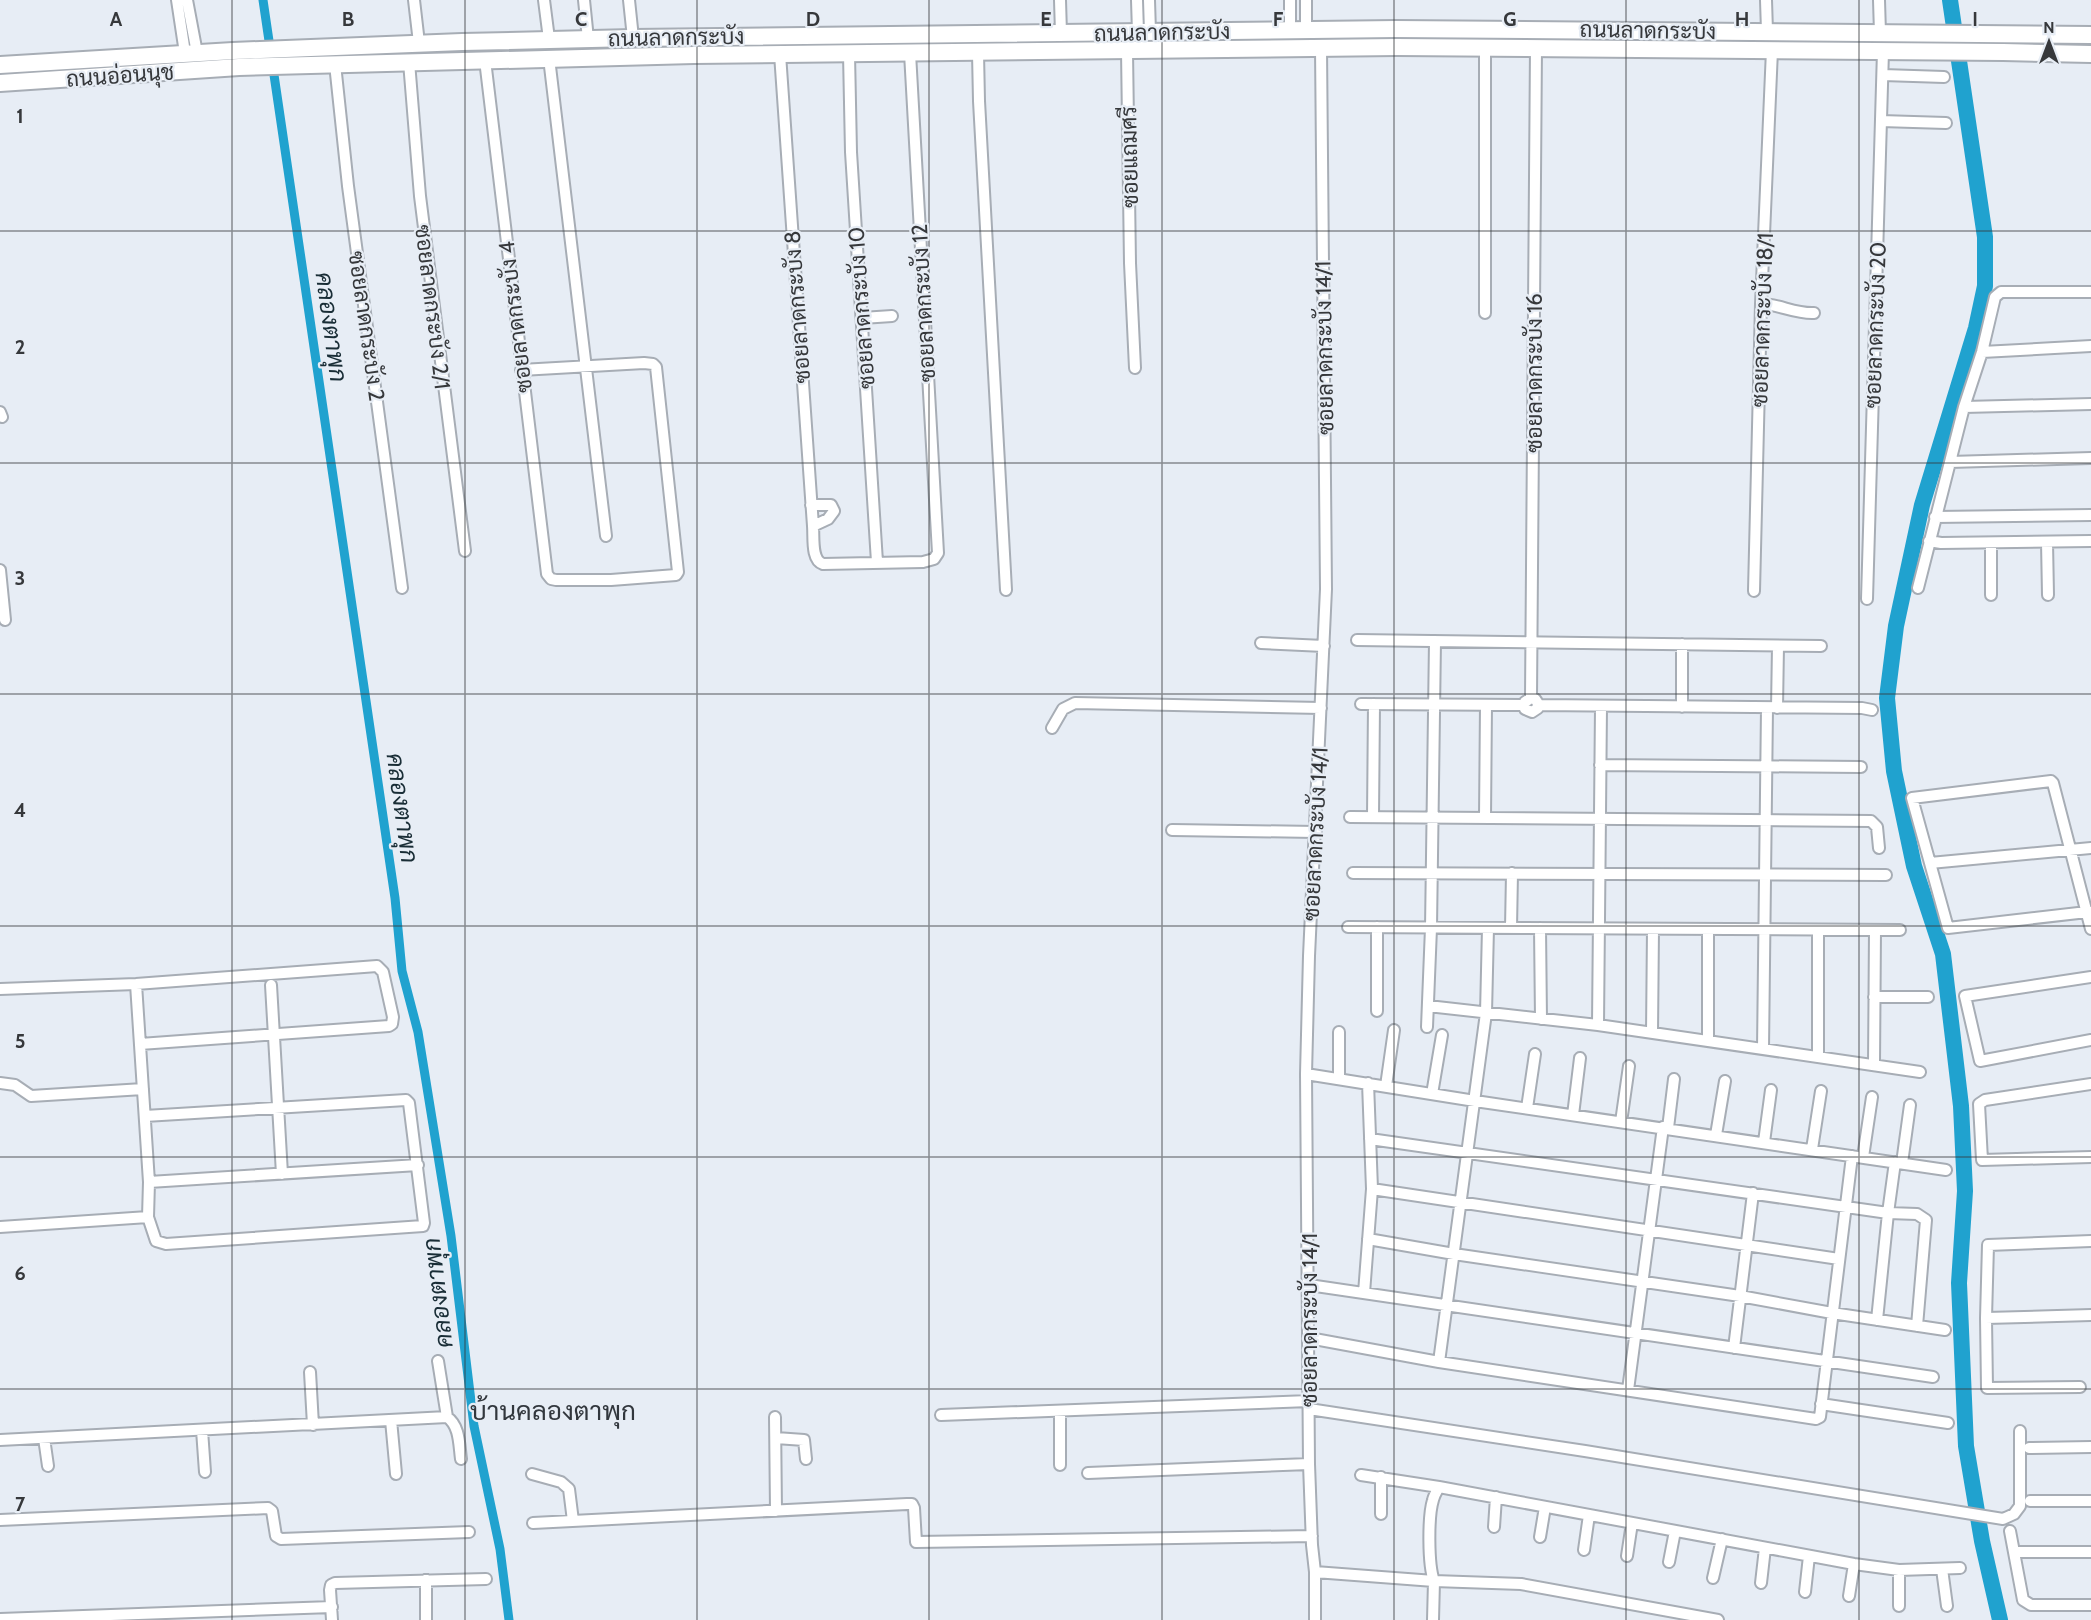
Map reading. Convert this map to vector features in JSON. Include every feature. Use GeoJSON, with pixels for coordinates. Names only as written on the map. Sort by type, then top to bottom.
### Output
{"type":"FeatureCollection","features":[{"type":"Feature","properties":{"kind":"main road","name":"ถนนลาดกระบัง"},"geometry":{"type":"LineString","coordinates":[[239,68],[327,59],[419,44],[549,39],[1298,29],[2091,35]]}},
{"type":"Feature","properties":{"kind":"main road"},"geometry":{"type":"LineString","coordinates":[[1139,51],[1144,32]]}},
{"type":"Feature","properties":{"kind":"main road","name":"ถนนลาดกระบัง"},"geometry":{"type":"LineString","coordinates":[[233,51],[327,59],[409,62],[780,54],[1485,47],[2003,51],[2091,54]]}},
{"type":"Feature","properties":{"kind":"main road","name":"ถนนอ่อนนุช"},"geometry":{"type":"LineString","coordinates":[[0,65],[233,51]]}},
{"type":"Feature","properties":{"kind":"main road","name":"ถนนอ่อนนุช"},"geometry":{"type":"LineString","coordinates":[[0,83],[239,68]]}},
{"type":"Feature","properties":{"kind":"street"},"geometry":{"type":"LineString","coordinates":[[177,0],[191,53]]}},
{"type":"Feature","properties":{"kind":"street"},"geometry":{"type":"LineString","coordinates":[[187,0],[191,53]]}},
{"type":"Feature","properties":{"kind":"street"},"geometry":{"type":"LineString","coordinates":[[414,0],[419,44]]}},
{"type":"Feature","properties":{"kind":"street"},"geometry":{"type":"LineString","coordinates":[[544,0],[549,39]]}},
{"type":"Feature","properties":{"kind":"street"},"geometry":{"type":"LineString","coordinates":[[584,0],[588,39]]}},
{"type":"Feature","properties":{"kind":"street"},"geometry":{"type":"LineString","coordinates":[[629,0],[633,38]]}},
{"type":"Feature","properties":{"kind":"street"},"geometry":{"type":"LineString","coordinates":[[1060,0],[1061,33]]}},
{"type":"Feature","properties":{"kind":"street"},"geometry":{"type":"LineString","coordinates":[[1137,0],[1144,32]]}},
{"type":"Feature","properties":{"kind":"street"},"geometry":{"type":"LineString","coordinates":[[1144,32],[1149,0]]}},
{"type":"Feature","properties":{"kind":"street"},"geometry":{"type":"LineString","coordinates":[[1290,0],[1298,29]]}},
{"type":"Feature","properties":{"kind":"street"},"geometry":{"type":"LineString","coordinates":[[1298,29],[1306,0]]}},
{"type":"Feature","properties":{"kind":"street"},"geometry":{"type":"LineString","coordinates":[[1766,0],[1767,31]]}},
{"type":"Feature","properties":{"kind":"street"},"geometry":{"type":"LineString","coordinates":[[1879,0],[1880,33]]}},
{"type":"Feature","properties":{"kind":"street"},"geometry":{"type":"LineString","coordinates":[[1485,47],[1485,313]]}},
{"type":"Feature","properties":{"kind":"street","name":"ซอยลาดกระบัง 16"},"geometry":{"type":"LineString","coordinates":[[1531,703],[1536,47]]}},
{"type":"Feature","properties":{"kind":"street","name":"ซอยลาดกระบัง 14/1"},"geometry":{"type":"LineString","coordinates":[[1315,1620],[1315,1572],[1309,1464],[1310,1338],[1306,1074],[1309,956],[1326,589],[1321,48]]}},
{"type":"Feature","properties":{"kind":"street","name":"ซอยลาดกระบัง 18/1"},"geometry":{"type":"LineString","coordinates":[[1754,591],[1761,304],[1772,50]]}},
{"type":"Feature","properties":{"kind":"street","name":"ซอยแถมศรี"},"geometry":{"type":"LineString","coordinates":[[1135,368],[1130,263],[1139,51]]}},
{"type":"Feature","properties":{"kind":"street","name":"ซอยลาดกระบัง 20"},"geometry":{"type":"LineString","coordinates":[[1867,599],[1883,51]]}},
{"type":"Feature","properties":{"kind":"street","name":"ซอยลาดกระบัง 12"},"geometry":{"type":"LineString","coordinates":[[877,562],[931,560],[938,553],[910,53]]}},
{"type":"Feature","properties":{"kind":"street"},"geometry":{"type":"LineString","coordinates":[[978,53],[1006,590]]}},
{"type":"Feature","properties":{"kind":"street","name":"ซอยลาดกระบัง 8"},"geometry":{"type":"LineString","coordinates":[[780,54],[816,559],[820,564],[877,562]]}},
{"type":"Feature","properties":{"kind":"street","name":"ซอยลาดกระบัง 10"},"geometry":{"type":"LineString","coordinates":[[849,54],[851,152],[877,562]]}},
{"type":"Feature","properties":{"kind":"street"},"geometry":{"type":"LineString","coordinates":[[549,58],[606,536]]}},
{"type":"Feature","properties":{"kind":"street","name":"ซอยลาดกระบัง 2"},"geometry":{"type":"LineString","coordinates":[[327,59],[348,186],[402,588]]}},
{"type":"Feature","properties":{"kind":"street","name":"ซอยลาดกระบัง 4"},"geometry":{"type":"LineString","coordinates":[[485,60],[547,574],[551,579],[556,580],[672,577],[678,572],[656,367],[653,364],[644,363],[584,366]]}},
{"type":"Feature","properties":{"kind":"street","name":"ซอยลาดกระบัง 2/1"},"geometry":{"type":"LineString","coordinates":[[409,62],[420,196],[465,551]]}},
{"type":"Feature","properties":{"kind":"street"},"geometry":{"type":"LineString","coordinates":[[1883,75],[1944,77]]}},
{"type":"Feature","properties":{"kind":"street"},"geometry":{"type":"LineString","coordinates":[[1881,122],[1946,123]]}},
{"type":"Feature","properties":{"kind":"street"},"geometry":{"type":"LineString","coordinates":[[1918,588],[1964,407],[1982,352],[1997,293],[2091,292]]}},
{"type":"Feature","properties":{"kind":"street"},"geometry":{"type":"LineString","coordinates":[[1761,304],[1814,313]]}},
{"type":"Feature","properties":{"kind":"street"},"geometry":{"type":"LineString","coordinates":[[862,318],[892,316]]}},
{"type":"Feature","properties":{"kind":"street"},"geometry":{"type":"LineString","coordinates":[[1982,352],[2091,346]]}},
{"type":"Feature","properties":{"kind":"street"},"geometry":{"type":"LineString","coordinates":[[521,370],[584,366]]}},
{"type":"Feature","properties":{"kind":"street"},"geometry":{"type":"LineString","coordinates":[[1964,407],[2091,404]]}},
{"type":"Feature","properties":{"kind":"street"},"geometry":{"type":"LineString","coordinates":[[1950,462],[2091,458]]}},
{"type":"Feature","properties":{"kind":"street"},"geometry":{"type":"LineString","coordinates":[[811,505],[827,504],[834,511],[828,519],[813,526]]}},
{"type":"Feature","properties":{"kind":"street"},"geometry":{"type":"LineString","coordinates":[[1935,517],[2091,515]]}},
{"type":"Feature","properties":{"kind":"street"},"geometry":{"type":"LineString","coordinates":[[1929,541],[1941,543],[2091,541]]}},
{"type":"Feature","properties":{"kind":"street"},"geometry":{"type":"LineString","coordinates":[[2047,542],[2048,595]]}},
{"type":"Feature","properties":{"kind":"street"},"geometry":{"type":"LineString","coordinates":[[1991,543],[1991,595]]}},
{"type":"Feature","properties":{"kind":"street"},"geometry":{"type":"LineString","coordinates":[[0,570],[5,620]]}},
{"type":"Feature","properties":{"kind":"street"},"geometry":{"type":"LineString","coordinates":[[1357,640],[1821,646]]}},
{"type":"Feature","properties":{"kind":"street"},"geometry":{"type":"LineString","coordinates":[[1426,1027],[1431,928],[1435,641]]}},
{"type":"Feature","properties":{"kind":"street"},"geometry":{"type":"LineString","coordinates":[[1261,643],[1324,646]]}},
{"type":"Feature","properties":{"kind":"street"},"geometry":{"type":"LineString","coordinates":[[1682,644],[1682,707]]}},
{"type":"Feature","properties":{"kind":"street"},"geometry":{"type":"LineString","coordinates":[[1763,1049],[1766,766],[1778,646]]}},
{"type":"Feature","properties":{"kind":"street"},"geometry":{"type":"LineString","coordinates":[[1053,728],[1063,709],[1075,703],[1321,708]]}},
{"type":"Feature","properties":{"kind":"street"},"geometry":{"type":"LineString","coordinates":[[1361,704],[1531,703],[1872,710]]}},
{"type":"Feature","properties":{"kind":"street"},"geometry":{"type":"LineString","coordinates":[[1373,817],[1374,704]]}},
{"type":"Feature","properties":{"kind":"street"},"geometry":{"type":"LineString","coordinates":[[1485,818],[1486,705]]}},
{"type":"Feature","properties":{"kind":"street"},"geometry":{"type":"LineString","coordinates":[[1598,1026],[1601,706]]}},
{"type":"Feature","properties":{"kind":"street"},"geometry":{"type":"LineString","coordinates":[[1600,765],[1861,767]]}},
{"type":"Feature","properties":{"kind":"street"},"geometry":{"type":"LineString","coordinates":[[2089,912],[1948,928],[1911,800],[1914,796],[2048,780],[2053,783],[2069,850],[2089,912],[2091,929]]}},
{"type":"Feature","properties":{"kind":"street"},"geometry":{"type":"LineString","coordinates":[[1350,817],[1871,821],[1877,827],[1878,848]]}},
{"type":"Feature","properties":{"kind":"street"},"geometry":{"type":"LineString","coordinates":[[1172,830],[1316,832]]}},
{"type":"Feature","properties":{"kind":"street"},"geometry":{"type":"LineString","coordinates":[[1930,863],[2091,848]]}},
{"type":"Feature","properties":{"kind":"street"},"geometry":{"type":"LineString","coordinates":[[1353,873],[1886,875]]}},
{"type":"Feature","properties":{"kind":"street"},"geometry":{"type":"LineString","coordinates":[[1511,928],[1512,873]]}},
{"type":"Feature","properties":{"kind":"street"},"geometry":{"type":"LineString","coordinates":[[1348,927],[1900,930]]}},
{"type":"Feature","properties":{"kind":"street"},"geometry":{"type":"LineString","coordinates":[[1377,927],[1377,1011]]}},
{"type":"Feature","properties":{"kind":"street"},"geometry":{"type":"LineString","coordinates":[[1440,1362],[1486,1012],[1488,928]]}},
{"type":"Feature","properties":{"kind":"street"},"geometry":{"type":"LineString","coordinates":[[1540,928],[1541,1019]]}},
{"type":"Feature","properties":{"kind":"street"},"geometry":{"type":"LineString","coordinates":[[1652,1033],[1653,929]]}},
{"type":"Feature","properties":{"kind":"street"},"geometry":{"type":"LineString","coordinates":[[1708,929],[1708,1041]]}},
{"type":"Feature","properties":{"kind":"street"},"geometry":{"type":"LineString","coordinates":[[1818,930],[1818,1057]]}},
{"type":"Feature","properties":{"kind":"street"},"geometry":{"type":"LineString","coordinates":[[1874,1065],[1875,930]]}},
{"type":"Feature","properties":{"kind":"street"},"geometry":{"type":"LineString","coordinates":[[0,989],[136,984],[377,966],[383,972],[393,1017],[390,1026],[140,1044]]}},
{"type":"Feature","properties":{"kind":"street"},"geometry":{"type":"LineString","coordinates":[[2091,977],[1965,996],[1980,1061],[2091,1040]]}},
{"type":"Feature","properties":{"kind":"street"},"geometry":{"type":"LineString","coordinates":[[136,984],[145,1116],[148,1217],[156,1241],[166,1244],[423,1226],[418,1166],[409,1103],[406,1100],[145,1116]]}},
{"type":"Feature","properties":{"kind":"street"},"geometry":{"type":"LineString","coordinates":[[271,985],[282,1174]]}},
{"type":"Feature","properties":{"kind":"street"},"geometry":{"type":"LineString","coordinates":[[1875,997],[1928,997]]}},
{"type":"Feature","properties":{"kind":"street"},"geometry":{"type":"LineString","coordinates":[[1428,1006],[1652,1033],[1920,1072]]}},
{"type":"Feature","properties":{"kind":"street"},"geometry":{"type":"LineString","coordinates":[[1386,1086],[1394,1030]]}},
{"type":"Feature","properties":{"kind":"street"},"geometry":{"type":"LineString","coordinates":[[1339,1079],[1340,1032]]}},
{"type":"Feature","properties":{"kind":"street"},"geometry":{"type":"LineString","coordinates":[[1432,1094],[1442,1035]]}},
{"type":"Feature","properties":{"kind":"street"},"geometry":{"type":"LineString","coordinates":[[1527,1108],[1535,1054]]}},
{"type":"Feature","properties":{"kind":"street"},"geometry":{"type":"LineString","coordinates":[[1573,1115],[1580,1058]]}},
{"type":"Feature","properties":{"kind":"street"},"geometry":{"type":"LineString","coordinates":[[1621,1122],[1629,1066]]}},
{"type":"Feature","properties":{"kind":"street"},"geometry":{"type":"LineString","coordinates":[[1306,1074],[1946,1170]]}},
{"type":"Feature","properties":{"kind":"street"},"geometry":{"type":"LineString","coordinates":[[1628,1390],[1656,1180],[1674,1079]]}},
{"type":"Feature","properties":{"kind":"street"},"geometry":{"type":"LineString","coordinates":[[1716,1135],[1725,1081]]}},
{"type":"Feature","properties":{"kind":"street"},"geometry":{"type":"LineString","coordinates":[[0,1083],[15,1085],[31,1096],[143,1089]]}},
{"type":"Feature","properties":{"kind":"street"},"geometry":{"type":"LineString","coordinates":[[1364,1293],[1372,1189],[1368,1083]]}},
{"type":"Feature","properties":{"kind":"street"},"geometry":{"type":"LineString","coordinates":[[2091,1084],[1985,1100],[1979,1104],[1982,1160],[2091,1157]]}},
{"type":"Feature","properties":{"kind":"street"},"geometry":{"type":"LineString","coordinates":[[1764,1142],[1771,1090]]}},
{"type":"Feature","properties":{"kind":"street"},"geometry":{"type":"LineString","coordinates":[[1812,1149],[1821,1091]]}},
{"type":"Feature","properties":{"kind":"street"},"geometry":{"type":"LineString","coordinates":[[1310,1338],[1440,1362],[1816,1419],[1820,1417],[1845,1207],[1872,1097]]}},
{"type":"Feature","properties":{"kind":"street"},"geometry":{"type":"LineString","coordinates":[[1877,1320],[1888,1213],[1910,1105]]}},
{"type":"Feature","properties":{"kind":"street"},"geometry":{"type":"LineString","coordinates":[[1370,1139],[1888,1213],[1921,1215],[1926,1220],[1917,1326]]}},
{"type":"Feature","properties":{"kind":"street"},"geometry":{"type":"LineString","coordinates":[[148,1182],[418,1166]]}},
{"type":"Feature","properties":{"kind":"street"},"geometry":{"type":"LineString","coordinates":[[1372,1189],[1839,1259]]}},
{"type":"Feature","properties":{"kind":"street"},"geometry":{"type":"LineString","coordinates":[[1734,1348],[1753,1193]]}},
{"type":"Feature","properties":{"kind":"street"},"geometry":{"type":"LineString","coordinates":[[0,1227],[148,1217]]}},
{"type":"Feature","properties":{"kind":"street"},"geometry":{"type":"LineString","coordinates":[[1368,1239],[1945,1330]]}},
{"type":"Feature","properties":{"kind":"street"},"geometry":{"type":"LineString","coordinates":[[2080,1386],[1987,1388],[1988,1245],[2091,1241]]}},
{"type":"Feature","properties":{"kind":"street"},"geometry":{"type":"LineString","coordinates":[[1309,1284],[1933,1377]]}},
{"type":"Feature","properties":{"kind":"street"},"geometry":{"type":"LineString","coordinates":[[1986,1317],[2091,1315]]}},
{"type":"Feature","properties":{"kind":"street"},"geometry":{"type":"LineString","coordinates":[[438,1361],[447,1417],[454,1424],[461,1459]]}},
{"type":"Feature","properties":{"kind":"street"},"geometry":{"type":"LineString","coordinates":[[310,1372],[313,1425]]}},
{"type":"Feature","properties":{"kind":"street"},"geometry":{"type":"LineString","coordinates":[[1821,1404],[1948,1423]]}},
{"type":"Feature","properties":{"kind":"street"},"geometry":{"type":"LineString","coordinates":[[940,1415],[1309,1405],[1992,1518],[2009,1517],[2020,1506],[2020,1431]]}},
{"type":"Feature","properties":{"kind":"street"},"geometry":{"type":"LineString","coordinates":[[1060,1411],[1060,1464]]}},
{"type":"Feature","properties":{"kind":"street"},"geometry":{"type":"LineString","coordinates":[[0,1440],[447,1417]]}},
{"type":"Feature","properties":{"kind":"street"},"geometry":{"type":"LineString","coordinates":[[776,1417],[776,1510]]}},
{"type":"Feature","properties":{"kind":"street"},"geometry":{"type":"LineString","coordinates":[[391,1420],[396,1474]]}},
{"type":"Feature","properties":{"kind":"street"},"geometry":{"type":"LineString","coordinates":[[202,1430],[206,1472]]}},
{"type":"Feature","properties":{"kind":"street"},"geometry":{"type":"LineString","coordinates":[[44,1438],[48,1467]]}},
{"type":"Feature","properties":{"kind":"street"},"geometry":{"type":"LineString","coordinates":[[776,1438],[804,1440],[806,1459]]}},
{"type":"Feature","properties":{"kind":"street"},"geometry":{"type":"LineString","coordinates":[[2029,1448],[2091,1447]]}},
{"type":"Feature","properties":{"kind":"street"},"geometry":{"type":"LineString","coordinates":[[1088,1473],[1309,1464]]}},
{"type":"Feature","properties":{"kind":"street"},"geometry":{"type":"LineString","coordinates":[[532,1474],[565,1484],[570,1495],[573,1521]]}},
{"type":"Feature","properties":{"kind":"street"},"geometry":{"type":"LineString","coordinates":[[1361,1475],[1496,1497],[1854,1564],[1899,1570],[1959,1568]]}},
{"type":"Feature","properties":{"kind":"street"},"geometry":{"type":"LineString","coordinates":[[1381,1477],[1381,1514]]}},
{"type":"Feature","properties":{"kind":"street"},"geometry":{"type":"LineString","coordinates":[[1434,1620],[1434,1581],[1430,1569],[1431,1510],[1439,1487]]}},
{"type":"Feature","properties":{"kind":"street"},"geometry":{"type":"LineString","coordinates":[[1494,1527],[1496,1497]]}},
{"type":"Feature","properties":{"kind":"street"},"geometry":{"type":"LineString","coordinates":[[2030,1501],[2091,1501]]}},
{"type":"Feature","properties":{"kind":"street"},"geometry":{"type":"LineString","coordinates":[[533,1523],[912,1504],[916,1542],[1312,1536]]}},
{"type":"Feature","properties":{"kind":"street"},"geometry":{"type":"LineString","coordinates":[[1539,1537],[1545,1507]]}},
{"type":"Feature","properties":{"kind":"street"},"geometry":{"type":"LineString","coordinates":[[0,1520],[268,1508],[272,1510],[276,1536],[281,1539],[469,1532]]}},
{"type":"Feature","properties":{"kind":"street"},"geometry":{"type":"LineString","coordinates":[[1584,1550],[1589,1515]]}},
{"type":"Feature","properties":{"kind":"street"},"geometry":{"type":"LineString","coordinates":[[1627,1556],[1632,1523]]}},
{"type":"Feature","properties":{"kind":"street"},"geometry":{"type":"LineString","coordinates":[[1669,1562],[1675,1531]]}},
{"type":"Feature","properties":{"kind":"street"},"geometry":{"type":"LineString","coordinates":[[2010,1531],[2023,1600],[2031,1605],[2091,1605]]}},
{"type":"Feature","properties":{"kind":"street"},"geometry":{"type":"LineString","coordinates":[[1713,1578],[1722,1539]]}},
{"type":"Feature","properties":{"kind":"street"},"geometry":{"type":"LineString","coordinates":[[1761,1583],[1765,1548]]}},
{"type":"Feature","properties":{"kind":"street"},"geometry":{"type":"LineString","coordinates":[[2014,1552],[2091,1552]]}},
{"type":"Feature","properties":{"kind":"street"},"geometry":{"type":"LineString","coordinates":[[1805,1592],[1809,1556]]}},
{"type":"Feature","properties":{"kind":"street"},"geometry":{"type":"LineString","coordinates":[[1849,1596],[1854,1564]]}},
{"type":"Feature","properties":{"kind":"street"},"geometry":{"type":"LineString","coordinates":[[1942,1569],[1947,1606]]}},
{"type":"Feature","properties":{"kind":"street"},"geometry":{"type":"LineString","coordinates":[[1899,1570],[1899,1606]]}},
{"type":"Feature","properties":{"kind":"street"},"geometry":{"type":"LineString","coordinates":[[1315,1572],[1434,1581],[1521,1584],[1718,1620]]}},
{"type":"Feature","properties":{"kind":"street"},"geometry":{"type":"LineString","coordinates":[[332,1620],[330,1590],[331,1585],[335,1583],[486,1579]]}},
{"type":"Feature","properties":{"kind":"street"},"geometry":{"type":"LineString","coordinates":[[426,1580],[426,1620]]}},
{"type":"Feature","properties":{"kind":"street"},"geometry":{"type":"LineString","coordinates":[[0,1619],[126,1617],[332,1607]]}},
{"type":"Feature","properties":{"kind":"waterway","name":"คลองตาพุก"},"geometry":{"type":"LineString","coordinates":[[263,0],[395,898],[402,971],[418,1032],[451,1236],[474,1426],[500,1549],[509,1620]]}},
{"type":"Feature","properties":{"kind":"waterway"},"geometry":{"type":"LineString","coordinates":[[1950,0],[1985,237],[1985,286],[1976,328],[1922,505],[1896,626],[1887,698],[1894,771],[1914,866],[1943,954],[1961,1106],[1965,1191],[1959,1283],[1966,1446],[1982,1541],[2000,1620]]}},
{"type":"Feature","properties":{"kind":"district","name":"บ้านคลองตาพุก"},"geometry":{"type":"Point","coordinates":[553,1411]}}]}
